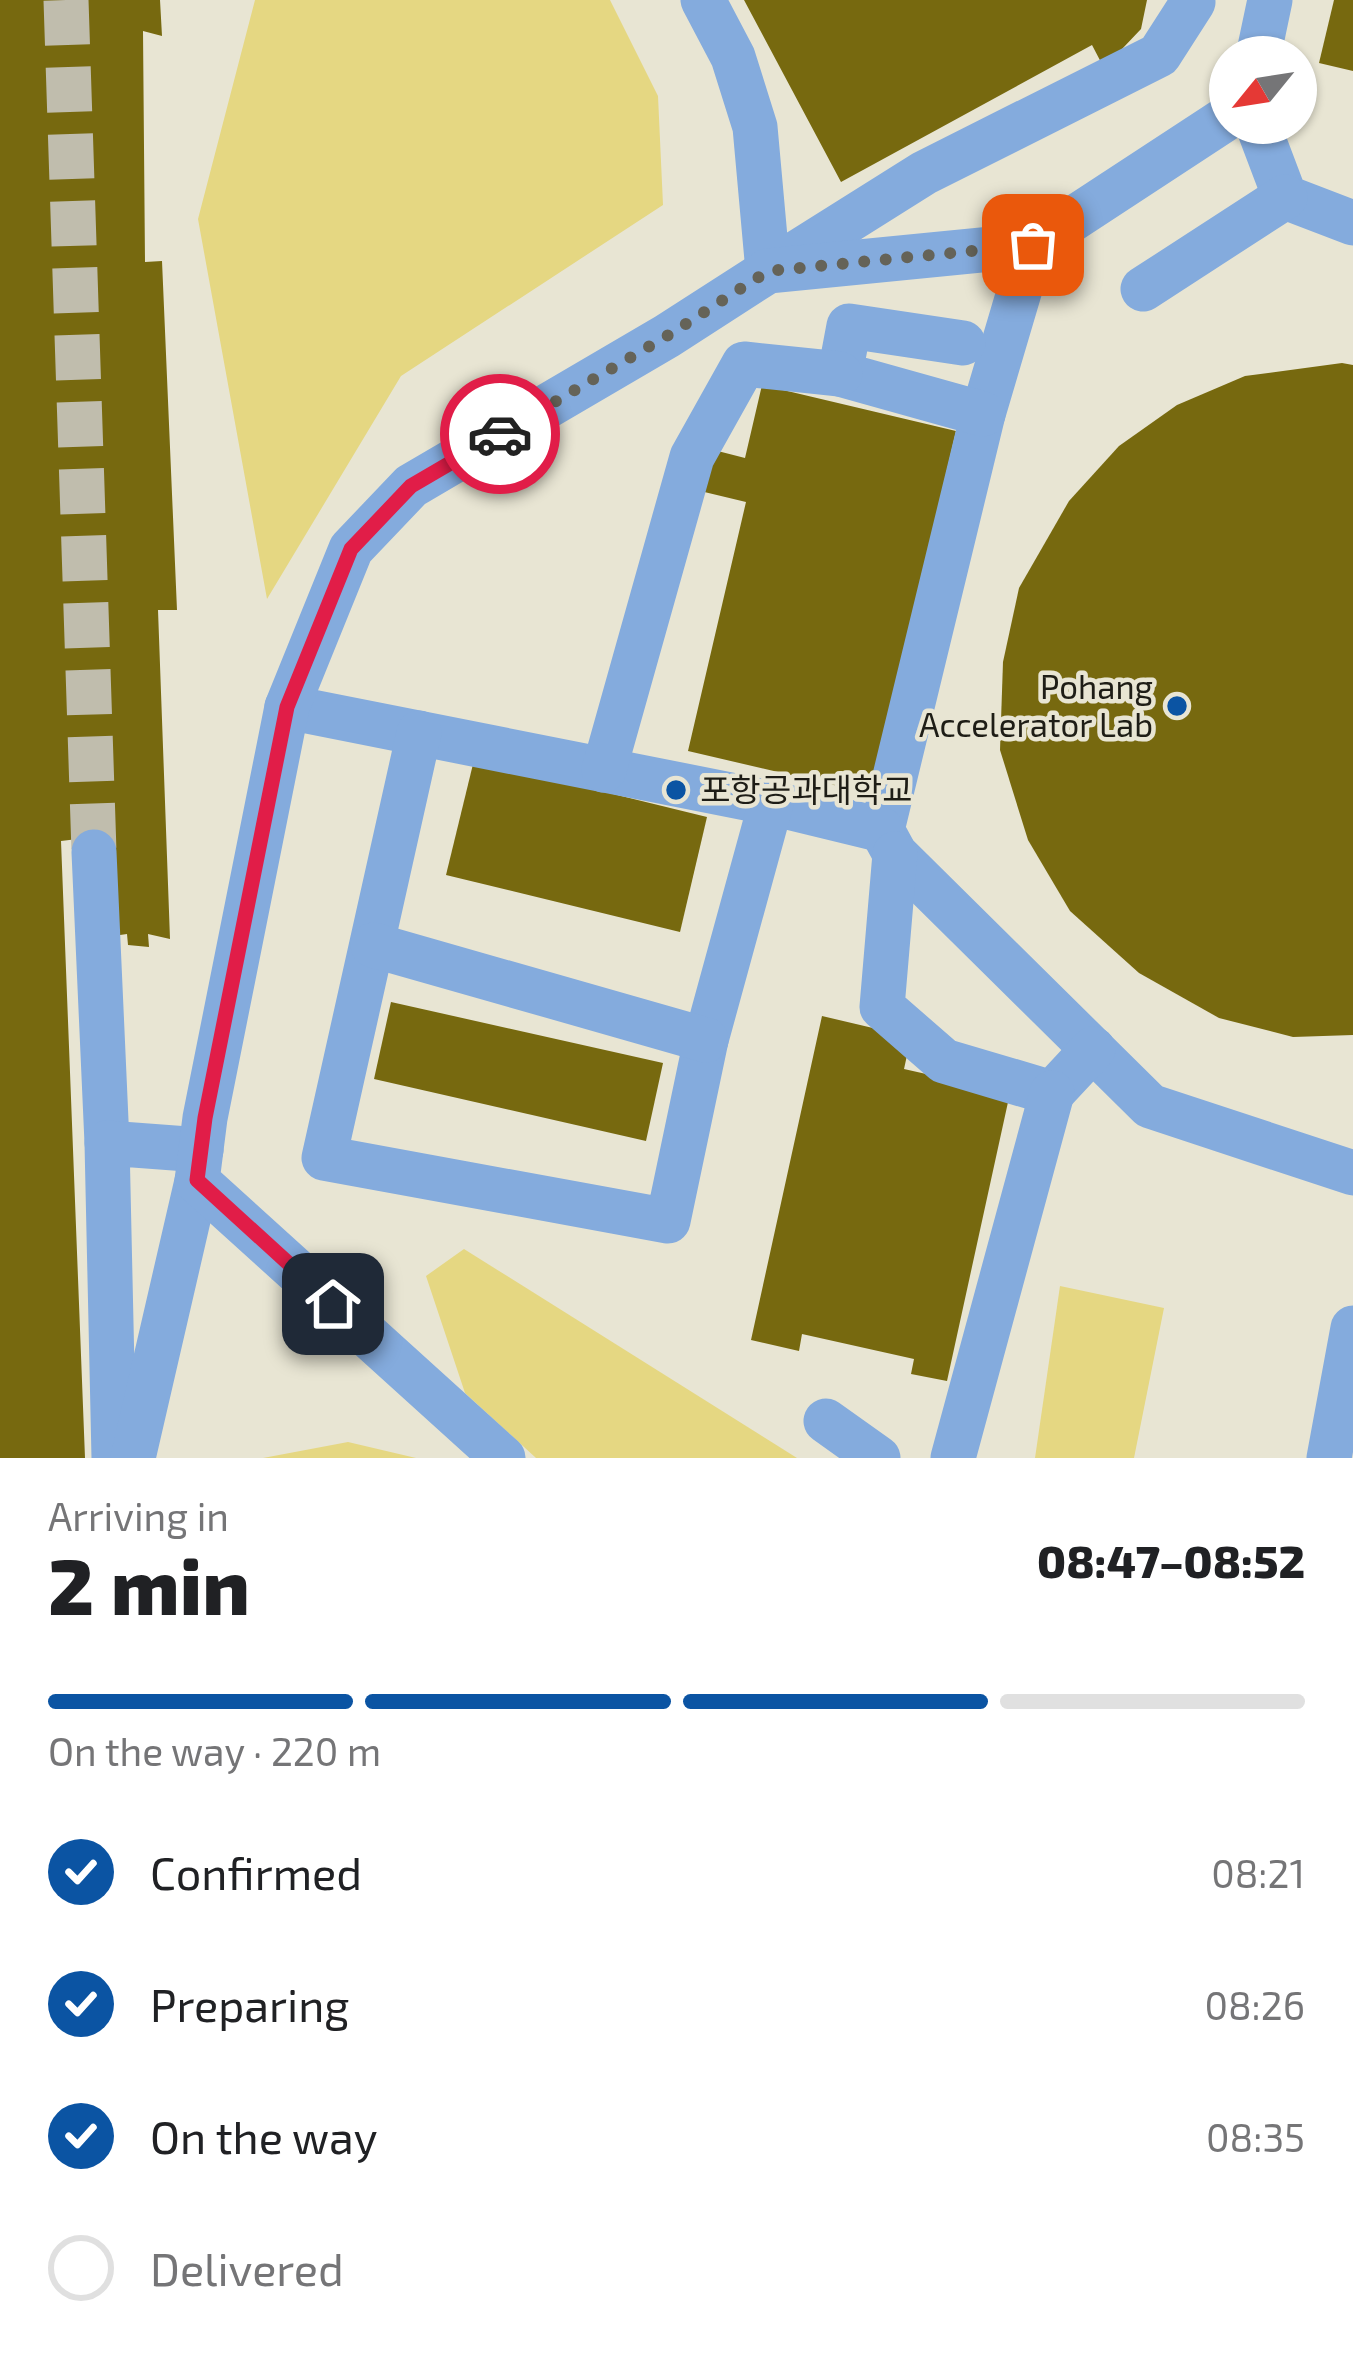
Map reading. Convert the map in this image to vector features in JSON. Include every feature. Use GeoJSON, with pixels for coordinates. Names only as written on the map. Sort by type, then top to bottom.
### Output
{"type":"FeatureCollection","features":[{"type":"Feature","properties":{"kind":"lane"},"geometry":{"type":"LineString","coordinates":[[703,0],[733,57],[755,127],[768,271]]}},
{"type":"Feature","properties":{"kind":"lane"},"geometry":{"type":"LineString","coordinates":[[1262,36],[1270,0]]}},
{"type":"Feature","properties":{"kind":"lane"},"geometry":{"type":"LineString","coordinates":[[133,1458],[199,1165],[287,707],[351,549],[411,486],[667,336],[924,173],[1159,55],[1194,1]]}},
{"type":"Feature","properties":{"kind":"lane"},"geometry":{"type":"LineString","coordinates":[[768,271],[1033,245],[1209,130]]}},
{"type":"Feature","properties":{"kind":"lane"},"geometry":{"type":"LineString","coordinates":[[1265,144],[1286,197],[1353,223]]}},
{"type":"Feature","properties":{"kind":"lane"},"geometry":{"type":"LineString","coordinates":[[1143,289],[1286,197]]}},
{"type":"Feature","properties":{"kind":"lane"},"geometry":{"type":"LineString","coordinates":[[1033,245],[983,414],[889,842],[882,1007],[944,1060],[1052,1093]]}},
{"type":"Feature","properties":{"kind":"lane"},"geometry":{"type":"LineString","coordinates":[[840,374],[849,326],[963,343]]}},
{"type":"Feature","properties":{"kind":"lane"},"geometry":{"type":"LineString","coordinates":[[604,770],[692,457],[744,364],[840,374],[983,414]]}},
{"type":"Feature","properties":{"kind":"lane"},"geometry":{"type":"LineString","coordinates":[[287,707],[771,803],[889,842],[1150,1106],[1353,1173]]}},
{"type":"Feature","properties":{"kind":"lane"},"geometry":{"type":"LineString","coordinates":[[419,733],[324,1158],[668,1221],[706,1040],[771,803]]}},
{"type":"Feature","properties":{"kind":"lane"},"geometry":{"type":"LineString","coordinates":[[94,852],[115,1458]]}},
{"type":"Feature","properties":{"kind":"lane"},"geometry":{"type":"LineString","coordinates":[[373,944],[706,1040]]}},
{"type":"Feature","properties":{"kind":"lane"},"geometry":{"type":"LineString","coordinates":[[953,1458],[1052,1093],[1094,1049]]}},
{"type":"Feature","properties":{"kind":"lane"},"geometry":{"type":"LineString","coordinates":[[107,1143],[199,1165],[503,1458]]}},
{"type":"Feature","properties":{"kind":"lane"},"geometry":{"type":"LineString","coordinates":[[1329,1458],[1353,1328]]}},
{"type":"Feature","properties":{"kind":"lane"},"geometry":{"type":"LineString","coordinates":[[826,1420],[878,1458]]}},
{"type":"Feature","properties":{"kind":"shaded area"},"geometry":{"type":"Polygon","coordinates":[[[255,0],[610,0],[658,96],[663,205],[401,376],[267,599],[198,219],[255,0]]]}},
{"type":"Feature","properties":{"kind":"shaded area"},"geometry":{"type":"Polygon","coordinates":[[[464,1249],[797,1458],[536,1458],[465,1393],[426,1276],[464,1249]]]}},
{"type":"Feature","properties":{"kind":"shaded area"},"geometry":{"type":"Polygon","coordinates":[[[1060,1286],[1164,1308],[1134,1458],[1035,1458],[1060,1286]]]}},
{"type":"Feature","properties":{"kind":"shaded area"},"geometry":{"type":"Polygon","coordinates":[[[348,1442],[416,1458],[263,1458],[348,1442]]]}},
{"type":"Feature","properties":{"kind":"building"},"geometry":{"type":"Polygon","coordinates":[[[0,0],[160,0],[162,36],[143,31],[145,262],[162,261],[177,610],[158,610],[170,939],[148,934],[149,947],[128,945],[127,934],[106,937],[102,836],[61,841],[85,1458],[0,1458],[0,0]]]}},
{"type":"Feature","properties":{"kind":"building"},"geometry":{"type":"Polygon","coordinates":[[[744,0],[1147,0],[1141,29],[1104,68],[1092,45],[841,182],[744,0]]]}},
{"type":"Feature","properties":{"kind":"building"},"geometry":{"type":"Polygon","coordinates":[[[1334,0],[1353,0],[1353,71],[1319,63],[1334,0]]]}},
{"type":"Feature","properties":{"kind":"building","name":"Pohang Accelerator Lab"},"geometry":{"type":"Polygon","coordinates":[[[1353,365],[1353,1035],[1293,1037],[1219,1018],[1139,973],[1070,911],[1028,840],[1000,750],[1003,662],[1019,588],[1069,501],[1119,446],[1177,405],[1245,376],[1353,365]]]}},
{"type":"Feature","properties":{"kind":"building"},"geometry":{"type":"Polygon","coordinates":[[[762,385],[956,431],[872,794],[688,751],[746,502],[696,490],[706,448],[745,458],[762,385]]]}},
{"type":"Feature","properties":{"kind":"building"},"geometry":{"type":"Polygon","coordinates":[[[474,760],[707,817],[680,932],[446,875],[474,760]]]}},
{"type":"Feature","properties":{"kind":"building"},"geometry":{"type":"Polygon","coordinates":[[[391,1002],[663,1063],[646,1141],[374,1079],[391,1002]]]}},
{"type":"Feature","properties":{"kind":"building"},"geometry":{"type":"Polygon","coordinates":[[[822,1016],[911,1037],[904,1069],[1010,1093],[947,1381],[911,1374],[914,1359],[802,1334],[799,1351],[751,1340],[822,1016]]]}},
{"type":"Feature","properties":{"kind":"tunnel"},"geometry":{"type":"LineString","coordinates":[[66,0],[94,852]]}},
{"type":"Feature","properties":{"kind":"way so far"},"geometry":{"type":"LineString","coordinates":[[500,434],[768,271],[1033,245]]}},
{"type":"Feature","properties":{"kind":"place","name":"Pohang Accelerator Lab"},"geometry":{"type":"Point","coordinates":[1177,706]}},
{"type":"Feature","properties":{"kind":"place","name":"포항공과대학교"},"geometry":{"type":"Point","coordinates":[676,790]}},
{"type":"Feature","properties":{"kind":"route"},"geometry":{"type":"LineString","coordinates":[[333,1304],[197,1180],[205,1118],[287,707],[351,549],[411,486],[500,434]]}}]}
